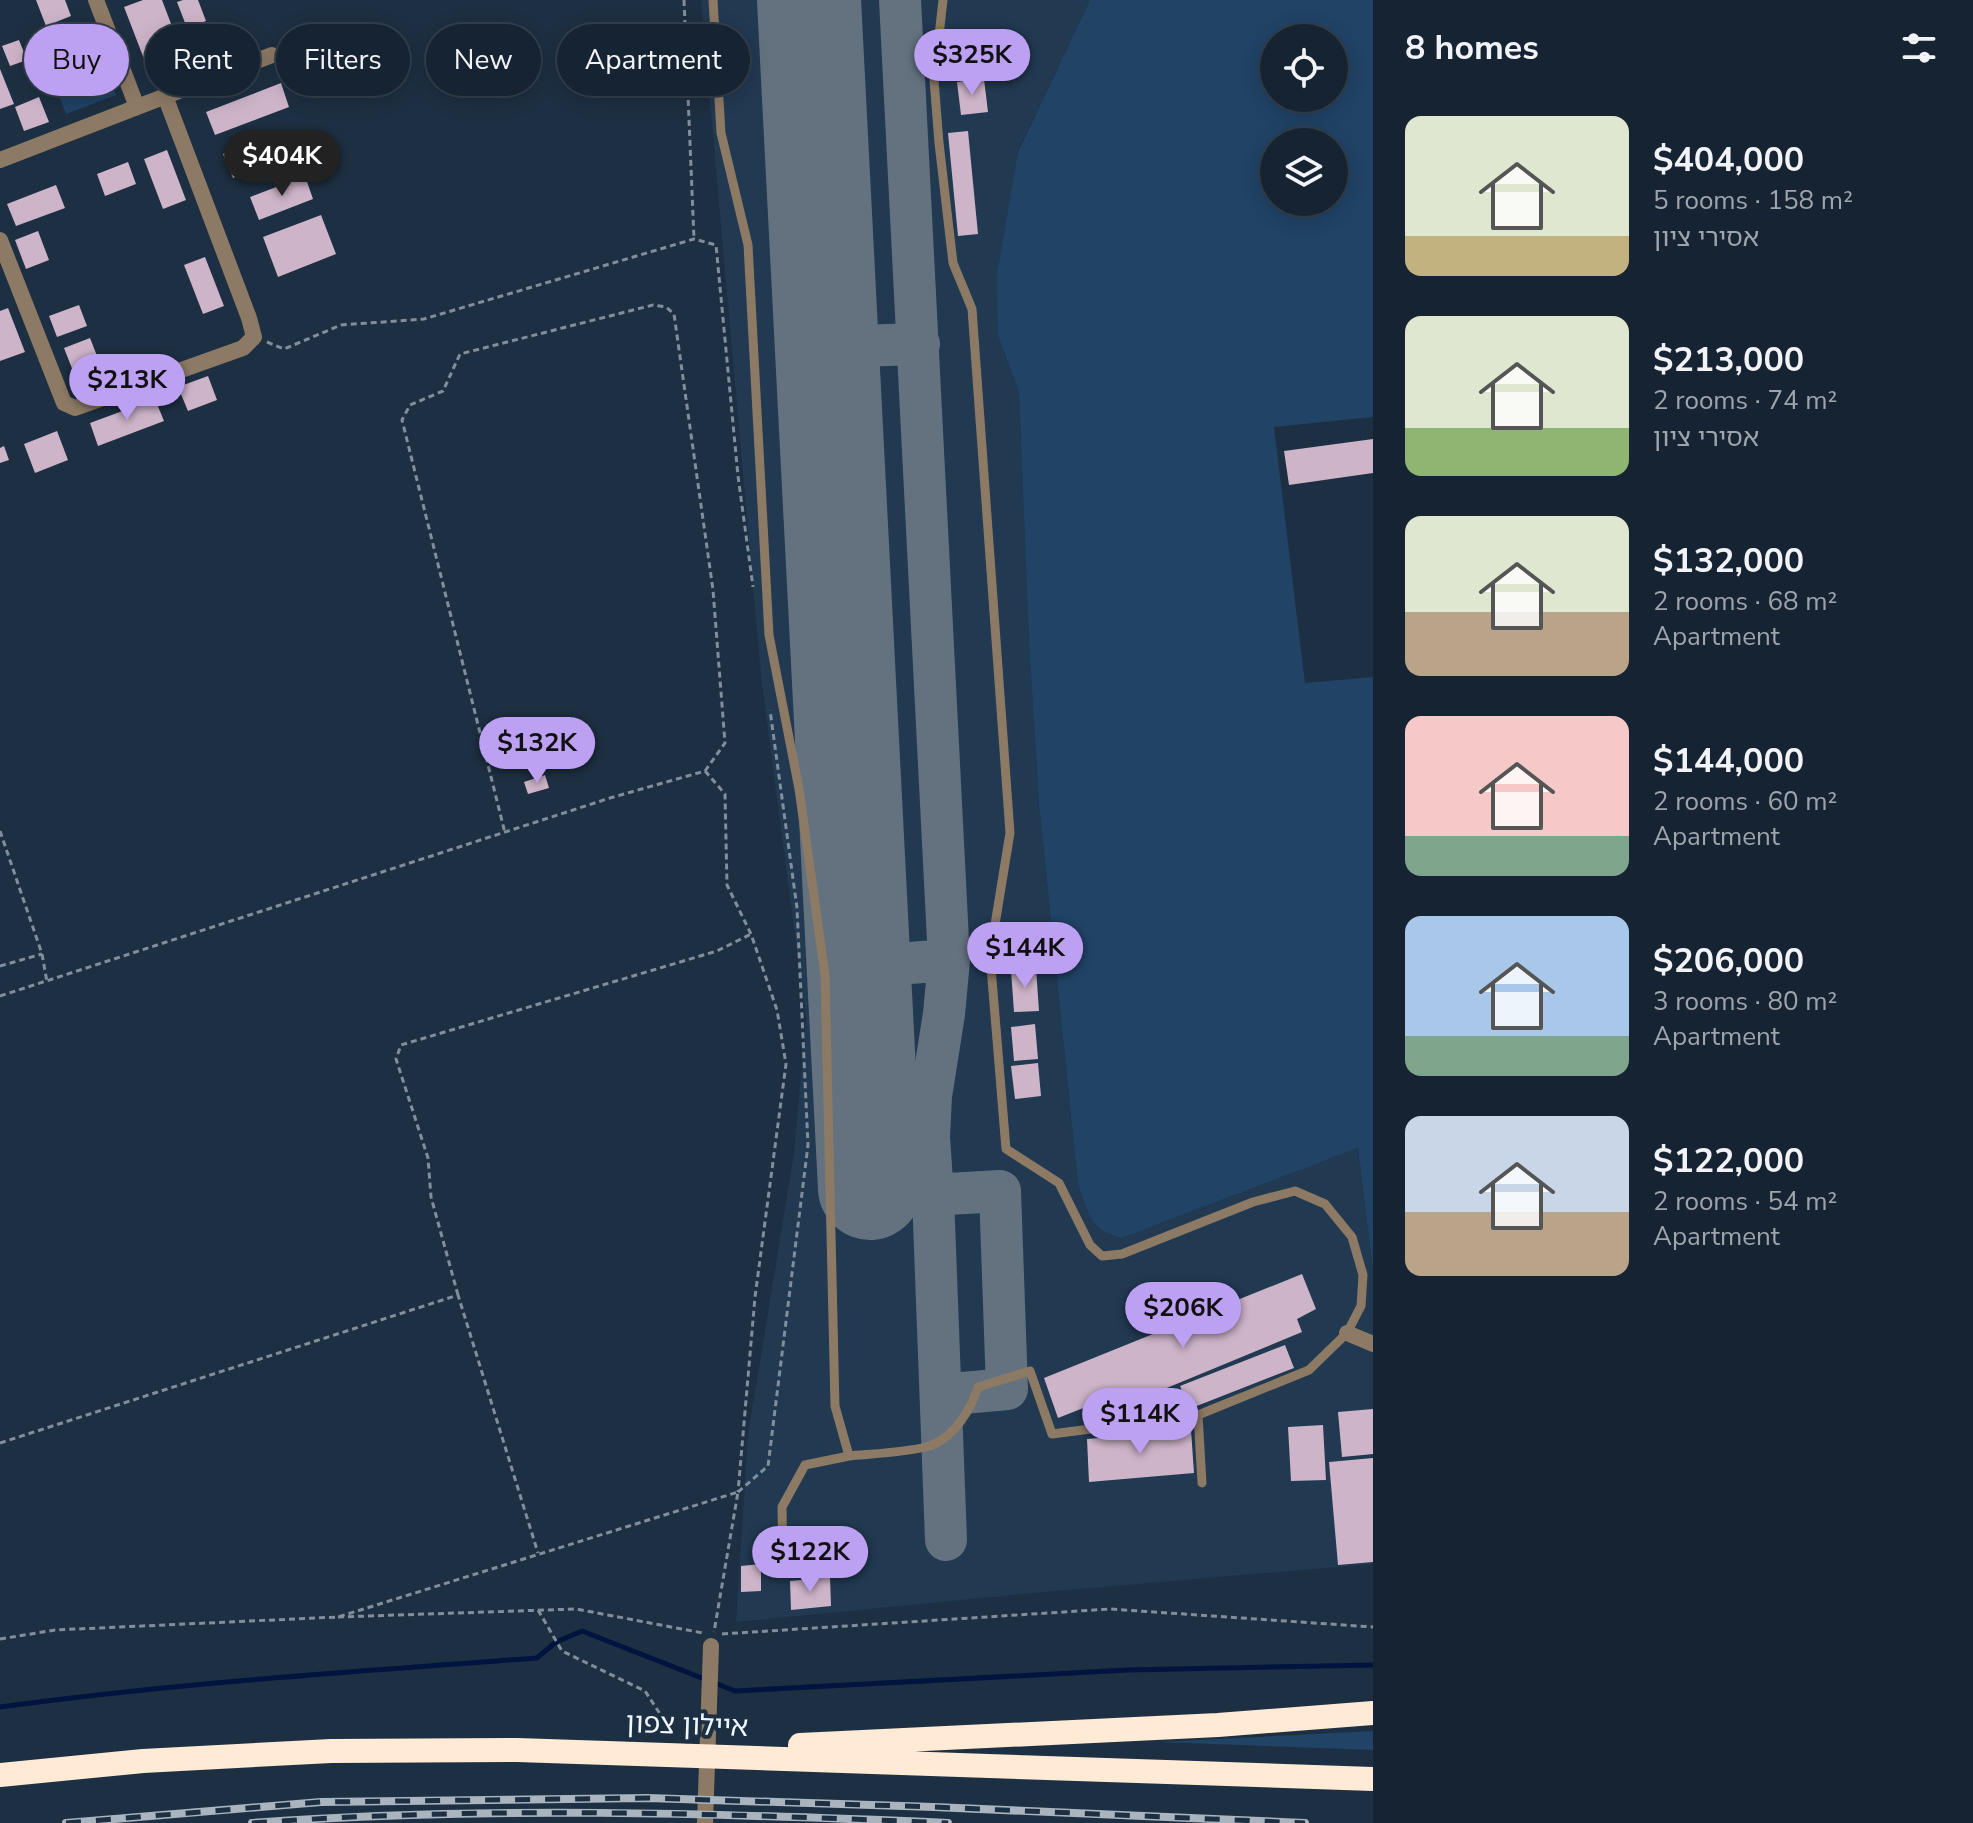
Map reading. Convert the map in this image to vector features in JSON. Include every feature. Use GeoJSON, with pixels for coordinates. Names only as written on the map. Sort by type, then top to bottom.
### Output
{"type":"FeatureCollection","features":[{"type":"Feature","properties":{"kind":"highway"},"geometry":{"type":"LineString","coordinates":[[637,1754],[1218,1725],[1373,1713]]}},
{"type":"Feature","properties":{"kind":"highway","name":"איילון צפון"},"geometry":{"type":"LineString","coordinates":[[0,1775],[143,1761],[331,1751],[517,1750],[1373,1779]]}},
{"type":"Feature","properties":{"kind":"street"},"geometry":{"type":"LineString","coordinates":[[96,0],[137,107]]}},
{"type":"Feature","properties":{"kind":"street"},"geometry":{"type":"LineString","coordinates":[[260,60],[272,55]]}},
{"type":"Feature","properties":{"kind":"street"},"geometry":{"type":"LineString","coordinates":[[0,160],[165,96],[254,337],[243,348],[75,408],[64,403],[0,240]]}},
{"type":"Feature","properties":{"kind":"street"},"geometry":{"type":"LineString","coordinates":[[1347,1333],[1373,1344]]}},
{"type":"Feature","properties":{"kind":"street"},"geometry":{"type":"LineString","coordinates":[[705,1823],[712,1640]]}},
{"type":"Feature","properties":{"kind":"lane"},"geometry":{"type":"LineString","coordinates":[[713,0],[721,133],[748,245],[769,635],[799,789],[825,975],[835,1406],[849,1456]]}},
{"type":"Feature","properties":{"kind":"lane"},"geometry":{"type":"LineString","coordinates":[[783,1573],[782,1507],[805,1465],[932,1445],[956,1427],[972,1404],[978,1387],[1030,1371],[1052,1434],[1198,1415],[1309,1370],[1347,1333],[1361,1306],[1363,1275],[1352,1237],[1325,1204],[1295,1191],[1253,1202],[1122,1254],[1102,1256],[1090,1245],[1059,1183],[1006,1149],[990,955],[1010,833],[972,309],[953,263],[934,80],[943,0]]}},
{"type":"Feature","properties":{"kind":"lane"},"geometry":{"type":"LineString","coordinates":[[1198,1415],[1202,1483]]}},
{"type":"Feature","properties":{"kind":"path"},"geometry":{"type":"LineString","coordinates":[[684,0],[694,239]]}},
{"type":"Feature","properties":{"kind":"path"},"geometry":{"type":"LineString","coordinates":[[284,349],[341,325],[424,319],[694,239],[716,245],[738,476],[754,599]]}},
{"type":"Feature","properties":{"kind":"path"},"geometry":{"type":"LineString","coordinates":[[0,996],[47,982],[505,833],[610,798],[705,771],[725,743],[713,590],[674,314],[666,307],[653,305],[460,354],[443,391],[410,405],[402,420],[505,833]]}},
{"type":"Feature","properties":{"kind":"path"},"geometry":{"type":"LineString","coordinates":[[338,1617],[738,1492],[768,1466],[808,1145],[797,908],[769,707]]}},
{"type":"Feature","properties":{"kind":"path"},"geometry":{"type":"LineString","coordinates":[[705,771],[725,794],[727,885],[751,934],[777,1010],[786,1064],[755,1297],[738,1492],[712,1640]]}},
{"type":"Feature","properties":{"kind":"path"},"geometry":{"type":"LineString","coordinates":[[0,831],[42,954],[47,982]]}},
{"type":"Feature","properties":{"kind":"path"},"geometry":{"type":"LineString","coordinates":[[538,1554],[458,1295],[431,1197],[428,1158],[396,1059],[401,1045],[717,951],[751,934]]}},
{"type":"Feature","properties":{"kind":"path"},"geometry":{"type":"LineString","coordinates":[[0,966],[42,954]]}},
{"type":"Feature","properties":{"kind":"path"},"geometry":{"type":"LineString","coordinates":[[0,1443],[458,1295]]}},
{"type":"Feature","properties":{"kind":"path"},"geometry":{"type":"LineString","coordinates":[[0,1639],[55,1630],[576,1609],[712,1640],[1110,1609],[1373,1627]]}},
{"type":"Feature","properties":{"kind":"path"},"geometry":{"type":"LineString","coordinates":[[538,1610],[562,1651],[645,1691],[666,1723]]}},
{"type":"Feature","properties":{"kind":"shaded area"},"geometry":{"type":"Polygon","coordinates":[[[701,0],[1090,0],[1018,151],[998,336],[1019,392],[1039,804],[1078,1184],[1122,1238],[1358,1148],[1373,1271],[1373,1564],[736,1622],[748,1435],[794,1153],[806,1019],[761,676],[710,96],[750,96],[750,24],[703,24],[701,0]]]}},
{"type":"Feature","properties":{"kind":"shaded area"},"geometry":{"type":"Polygon","coordinates":[[[1090,0],[1373,0],[1373,417],[1274,427],[1305,683],[1373,677],[1373,1271],[1358,1148],[1122,1238],[1096,1225],[1088,1212],[1078,1184],[1039,804],[1019,392],[998,336],[997,275],[1018,152],[1090,0]]]}},
{"type":"Feature","properties":{"kind":"shaded area"},"geometry":{"type":"Polygon","coordinates":[[[59,96],[113,96],[66,114],[59,96]]]}},
{"type":"Feature","properties":{"kind":"shaded area"},"geometry":{"type":"Polygon","coordinates":[[[1373,1731],[1373,1750],[1157,1742],[1373,1731]]]}},
{"type":"Feature","properties":{"kind":"building"},"geometry":{"type":"Polygon","coordinates":[[[36,0],[65,0],[71,16],[45,24],[36,0]]]}},
{"type":"Feature","properties":{"kind":"building"},"geometry":{"type":"Polygon","coordinates":[[[143,0],[162,0],[171,24],[145,24],[145,61],[124,7],[143,0]]]}},
{"type":"Feature","properties":{"kind":"building"},"geometry":{"type":"Polygon","coordinates":[[[198,0],[206,21],[185,24],[177,2],[198,0]]]}},
{"type":"Feature","properties":{"kind":"building"},"geometry":{"type":"Polygon","coordinates":[[[19,40],[24,61],[10,66],[2,46],[19,40]]]}},
{"type":"Feature","properties":{"kind":"building"},"geometry":{"type":"Polygon","coordinates":[[[0,69],[14,104],[0,109],[0,69]]]}},
{"type":"Feature","properties":{"kind":"building"},"geometry":{"type":"Polygon","coordinates":[[[984,79],[988,112],[961,115],[957,82],[984,79]]]}},
{"type":"Feature","properties":{"kind":"building"},"geometry":{"type":"Polygon","coordinates":[[[276,85],[276,96],[285,96],[289,107],[215,135],[206,112],[247,96],[260,96],[260,91],[276,85]]]}},
{"type":"Feature","properties":{"kind":"building"},"geometry":{"type":"Polygon","coordinates":[[[39,97],[49,122],[24,131],[15,107],[39,97]]]}},
{"type":"Feature","properties":{"kind":"building"},"geometry":{"type":"Polygon","coordinates":[[[968,131],[978,234],[958,236],[948,133],[968,131]]]}},
{"type":"Feature","properties":{"kind":"building"},"geometry":{"type":"Polygon","coordinates":[[[282,132],[291,156],[233,178],[223,154],[282,132]]]}},
{"type":"Feature","properties":{"kind":"building"},"geometry":{"type":"Polygon","coordinates":[[[167,150],[186,200],[163,209],[144,159],[167,150]]]}},
{"type":"Feature","properties":{"kind":"building"},"geometry":{"type":"Polygon","coordinates":[[[128,162],[136,184],[105,196],[97,174],[128,162]]]}},
{"type":"Feature","properties":{"kind":"building"},"geometry":{"type":"Polygon","coordinates":[[[305,176],[313,199],[259,220],[250,197],[305,176]]]}},
{"type":"Feature","properties":{"kind":"building"},"geometry":{"type":"Polygon","coordinates":[[[56,185],[65,208],[16,226],[7,204],[56,185]]]}},
{"type":"Feature","properties":{"kind":"building"},"geometry":{"type":"Polygon","coordinates":[[[321,215],[336,254],[278,277],[263,237],[321,215]]]}},
{"type":"Feature","properties":{"kind":"building"},"geometry":{"type":"Polygon","coordinates":[[[38,231],[49,260],[26,269],[15,240],[38,231]]]}},
{"type":"Feature","properties":{"kind":"building"},"geometry":{"type":"Polygon","coordinates":[[[205,257],[224,306],[203,314],[184,265],[205,257]]]}},
{"type":"Feature","properties":{"kind":"building"},"geometry":{"type":"Polygon","coordinates":[[[79,305],[87,326],[57,337],[49,316],[79,305]]]}},
{"type":"Feature","properties":{"kind":"building"},"geometry":{"type":"Polygon","coordinates":[[[8,308],[25,352],[0,361],[0,311],[8,308]]]}},
{"type":"Feature","properties":{"kind":"building"},"geometry":{"type":"Polygon","coordinates":[[[90,338],[99,361],[73,371],[64,348],[90,338]]]}},
{"type":"Feature","properties":{"kind":"building"},"geometry":{"type":"Polygon","coordinates":[[[208,376],[217,400],[188,411],[178,387],[208,376]]]}},
{"type":"Feature","properties":{"kind":"building"},"geometry":{"type":"Polygon","coordinates":[[[155,399],[164,421],[98,446],[90,423],[155,399]]]}},
{"type":"Feature","properties":{"kind":"building"},"geometry":{"type":"Polygon","coordinates":[[[57,431],[68,460],[35,473],[24,444],[57,431]]]}},
{"type":"Feature","properties":{"kind":"building"},"geometry":{"type":"Polygon","coordinates":[[[1373,439],[1373,473],[1289,485],[1284,451],[1373,439]]]}},
{"type":"Feature","properties":{"kind":"building"},"geometry":{"type":"Polygon","coordinates":[[[4,446],[9,460],[0,463],[0,448],[4,446]]]}},
{"type":"Feature","properties":{"kind":"building"},"geometry":{"type":"Polygon","coordinates":[[[545,775],[549,788],[528,794],[524,782],[545,775]]]}},
{"type":"Feature","properties":{"kind":"building"},"geometry":{"type":"Polygon","coordinates":[[[1036,968],[1039,1011],[1014,1012],[1011,970],[1036,968]]]}},
{"type":"Feature","properties":{"kind":"building"},"geometry":{"type":"Polygon","coordinates":[[[1035,1024],[1038,1059],[1014,1061],[1011,1027],[1035,1024]]]}},
{"type":"Feature","properties":{"kind":"building"},"geometry":{"type":"Polygon","coordinates":[[[1038,1063],[1041,1096],[1015,1099],[1011,1066],[1038,1063]]]}},
{"type":"Feature","properties":{"kind":"building"},"geometry":{"type":"Polygon","coordinates":[[[1302,1274],[1316,1309],[1297,1319],[1302,1332],[1099,1416],[1096,1403],[1058,1418],[1044,1378],[1302,1274]]]}},
{"type":"Feature","properties":{"kind":"building"},"geometry":{"type":"Polygon","coordinates":[[[1285,1345],[1294,1368],[1189,1409],[1180,1386],[1285,1345]]]}},
{"type":"Feature","properties":{"kind":"building"},"geometry":{"type":"Polygon","coordinates":[[[1373,1409],[1373,1454],[1342,1457],[1338,1412],[1373,1409]]]}},
{"type":"Feature","properties":{"kind":"building"},"geometry":{"type":"Polygon","coordinates":[[[1323,1425],[1326,1480],[1291,1481],[1288,1427],[1323,1425]]]}},
{"type":"Feature","properties":{"kind":"building"},"geometry":{"type":"Polygon","coordinates":[[[1191,1430],[1194,1473],[1089,1482],[1087,1439],[1191,1430]]]}},
{"type":"Feature","properties":{"kind":"building"},"geometry":{"type":"Polygon","coordinates":[[[1373,1458],[1373,1562],[1338,1565],[1329,1462],[1373,1458]]]}},
{"type":"Feature","properties":{"kind":"building"},"geometry":{"type":"Polygon","coordinates":[[[761,1564],[761,1591],[741,1592],[741,1566],[761,1564]]]}},
{"type":"Feature","properties":{"kind":"building"},"geometry":{"type":"Polygon","coordinates":[[[830,1577],[831,1606],[791,1610],[790,1581],[830,1577]]]}},
{"type":"Feature","properties":{"kind":"waterway"},"geometry":{"type":"LineString","coordinates":[[0,1707],[201,1684],[537,1658],[556,1642],[582,1631],[735,1691],[1128,1670],[1373,1665]]}},
{"type":"Feature","properties":{"kind":"taxiway"},"geometry":{"type":"LineString","coordinates":[[900,0],[949,960],[931,1096],[929,1137],[946,1540]]}},
{"type":"Feature","properties":{"kind":"taxiway"},"geometry":{"type":"LineString","coordinates":[[827,347],[919,344]]}},
{"type":"Feature","properties":{"kind":"taxiway"},"geometry":{"type":"LineString","coordinates":[[858,967],[949,960]]}},
{"type":"Feature","properties":{"kind":"taxiway"},"geometry":{"type":"LineString","coordinates":[[870,1188],[913,1196],[1000,1191],[1007,1389],[941,1395],[941,1410]]}},
{"type":"Feature","properties":{"kind":"runway"},"geometry":{"type":"LineString","coordinates":[[809,0],[870,1188]]}},
{"type":"Feature","properties":{"kind":"railway"},"geometry":{"type":"LineString","coordinates":[[66,1823],[321,1802],[648,1798],[1305,1823]]}},
{"type":"Feature","properties":{"kind":"railway"},"geometry":{"type":"LineString","coordinates":[[252,1823],[513,1813],[774,1816],[948,1823]]}}]}
